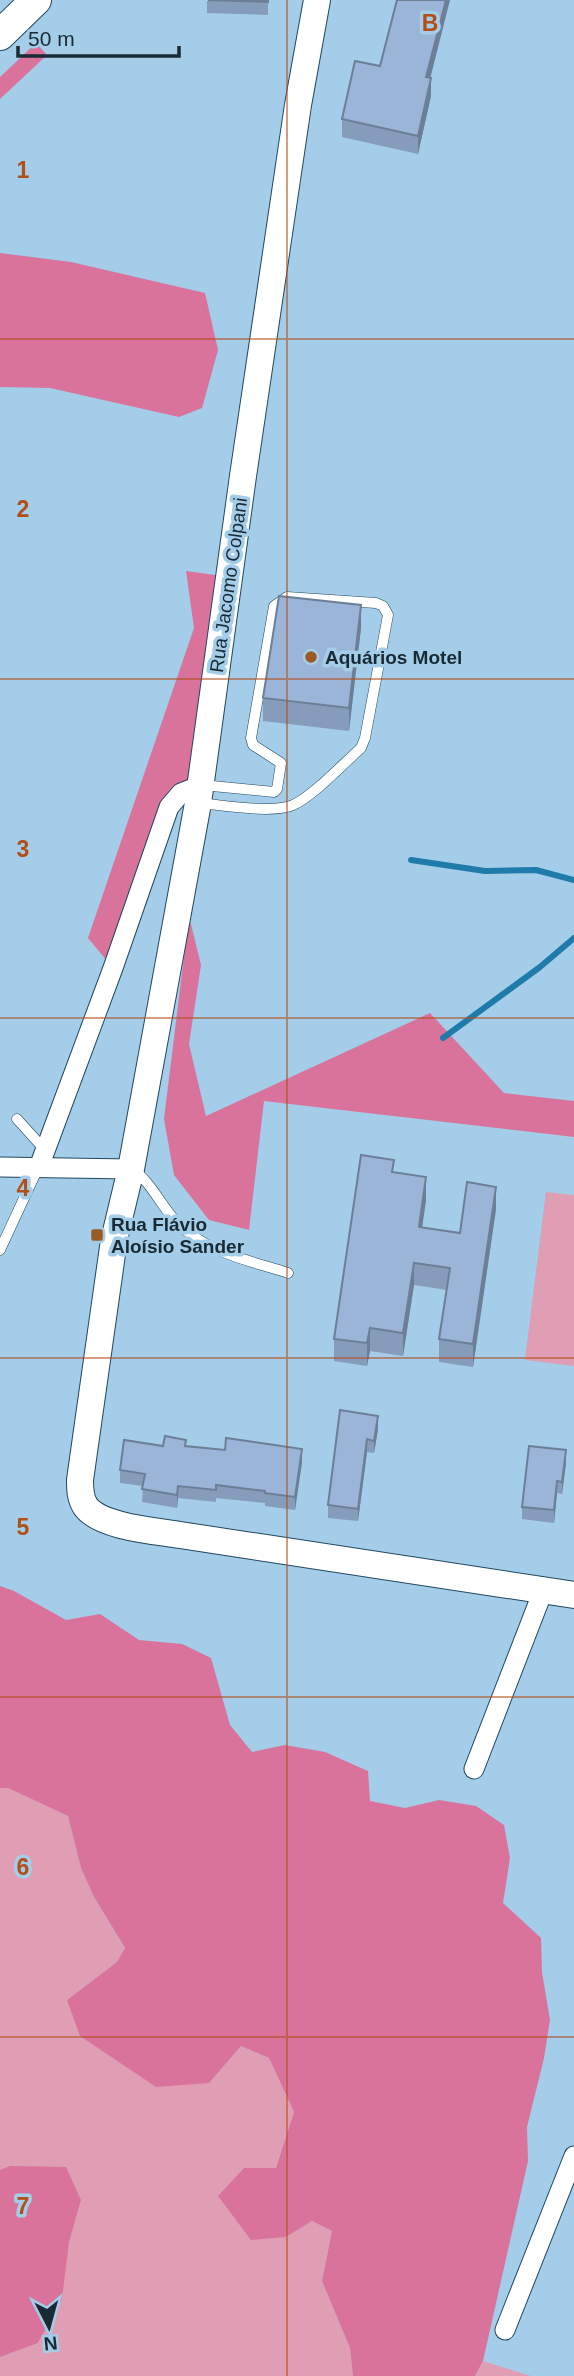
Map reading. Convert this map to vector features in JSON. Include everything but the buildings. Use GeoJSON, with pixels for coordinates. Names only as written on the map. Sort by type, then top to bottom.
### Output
{"type":"FeatureCollection","features":[{"type":"Feature","properties":{"kind":"main road"},"geometry":{"type":"LineString","coordinates":[[0,35],[36,0]]}},
{"type":"Feature","properties":{"kind":"street","name":"Rua Jacomo Colpani"},"geometry":{"type":"LineString","coordinates":[[131,1169],[200,794],[251,421],[298,104],[317,0]]}},
{"type":"Feature","properties":{"kind":"street"},"geometry":{"type":"LineString","coordinates":[[42,1159],[169,807],[181,793],[200,794]]}},
{"type":"Feature","properties":{"kind":"street"},"geometry":{"type":"LineString","coordinates":[[0,1167],[42,1159],[131,1169],[114,1240],[80,1480],[81,1497],[86,1507],[95,1515],[117,1523],[180,1535],[574,1595]]}},
{"type":"Feature","properties":{"kind":"street"},"geometry":{"type":"LineString","coordinates":[[474,1769],[543,1591]]}},
{"type":"Feature","properties":{"kind":"street"},"geometry":{"type":"LineString","coordinates":[[505,2330],[574,2156]]}},
{"type":"Feature","properties":{"kind":"lane"},"geometry":{"type":"LineString","coordinates":[[287,597],[376,603],[383,606],[388,615],[365,738],[360,748],[305,798],[292,806],[279,808],[200,794],[274,792],[277,789],[281,763],[253,745],[251,738],[274,606],[287,597]]}},
{"type":"Feature","properties":{"kind":"lane"},"geometry":{"type":"LineString","coordinates":[[0,1250],[42,1159],[17,1119]]}},
{"type":"Feature","properties":{"kind":"lane"},"geometry":{"type":"LineString","coordinates":[[131,1169],[142,1175],[174,1220],[209,1247],[288,1273]]}},
{"type":"Feature","properties":{"kind":"shaded area"},"geometry":{"type":"Polygon","coordinates":[[[36,43],[47,55],[0,99],[0,77],[36,43]]]}},
{"type":"Feature","properties":{"kind":"shaded area"},"geometry":{"type":"Polygon","coordinates":[[[0,253],[71,262],[205,293],[218,350],[202,408],[179,417],[50,388],[0,387],[0,253]]]}},
{"type":"Feature","properties":{"kind":"shaded area"},"geometry":{"type":"Polygon","coordinates":[[[186,571],[229,577],[201,785],[181,793],[113,968],[88,938],[194,628],[186,571]]]}},
{"type":"Feature","properties":{"kind":"shaded area"},"geometry":{"type":"Polygon","coordinates":[[[189,916],[201,965],[189,1044],[206,1116],[430,1013],[504,1093],[574,1101],[574,1137],[264,1101],[249,1230],[209,1220],[174,1175],[164,1119],[189,916]]]}},
{"type":"Feature","properties":{"kind":"shaded area"},"geometry":{"type":"Polygon","coordinates":[[[546,1192],[574,1195],[574,1366],[525,1360],[546,1192]]]}},
{"type":"Feature","properties":{"kind":"shaded area"},"geometry":{"type":"Polygon","coordinates":[[[0,1586],[66,1620],[100,1614],[139,1640],[182,1644],[211,1658],[230,1725],[252,1752],[285,1745],[325,1752],[368,1771],[370,1801],[405,1808],[439,1800],[476,1806],[504,1825],[510,1858],[503,1903],[541,1938],[542,1972],[550,2020],[544,2058],[527,2127],[528,2161],[483,2361],[475,2376],[353,2376],[350,2348],[322,2281],[332,2231],[312,2221],[286,2237],[251,2240],[218,2196],[244,2168],[276,2168],[294,2112],[269,2058],[241,2046],[209,2083],[156,2087],[80,2036],[67,2000],[117,1962],[125,1948],[94,1897],[81,1868],[68,1816],[8,1788],[0,1788],[0,1586]]]}},
{"type":"Feature","properties":{"kind":"shaded area"},"geometry":{"type":"Polygon","coordinates":[[[0,1788],[8,1788],[68,1816],[81,1868],[94,1897],[125,1949],[117,1962],[67,2000],[209,2083],[241,2046],[269,2058],[294,2112],[276,2168],[244,2168],[286,2237],[312,2221],[332,2231],[322,2281],[350,2348],[353,2376],[0,2376],[0,2357],[38,2343],[62,2299],[68,2242],[81,2200],[0,2170],[0,1788]]]}},
{"type":"Feature","properties":{"kind":"shaded area"},"geometry":{"type":"Polygon","coordinates":[[[10,2166],[66,2167],[81,2200],[69,2242],[62,2299],[38,2343],[0,2357],[0,2170],[10,2166]]]}},
{"type":"Feature","properties":{"kind":"shaded area"},"geometry":{"type":"Polygon","coordinates":[[[483,2361],[531,2376],[475,2376],[483,2361]]]}},
{"type":"Feature","properties":{"kind":"waterway"},"geometry":{"type":"LineString","coordinates":[[411,860],[485,871],[536,870],[574,880]]}},
{"type":"Feature","properties":{"kind":"waterway"},"geometry":{"type":"LineString","coordinates":[[443,1038],[540,967],[574,938]]}},
{"type":"Feature","properties":{"kind":"place","name":"Aquários Motel"},"geometry":{"type":"Point","coordinates":[311,657]}},
{"type":"Feature","properties":{"kind":"place","name":"Rua Flávio Aloísio Sander"},"geometry":{"type":"Point","coordinates":[97,1235]}}]}
